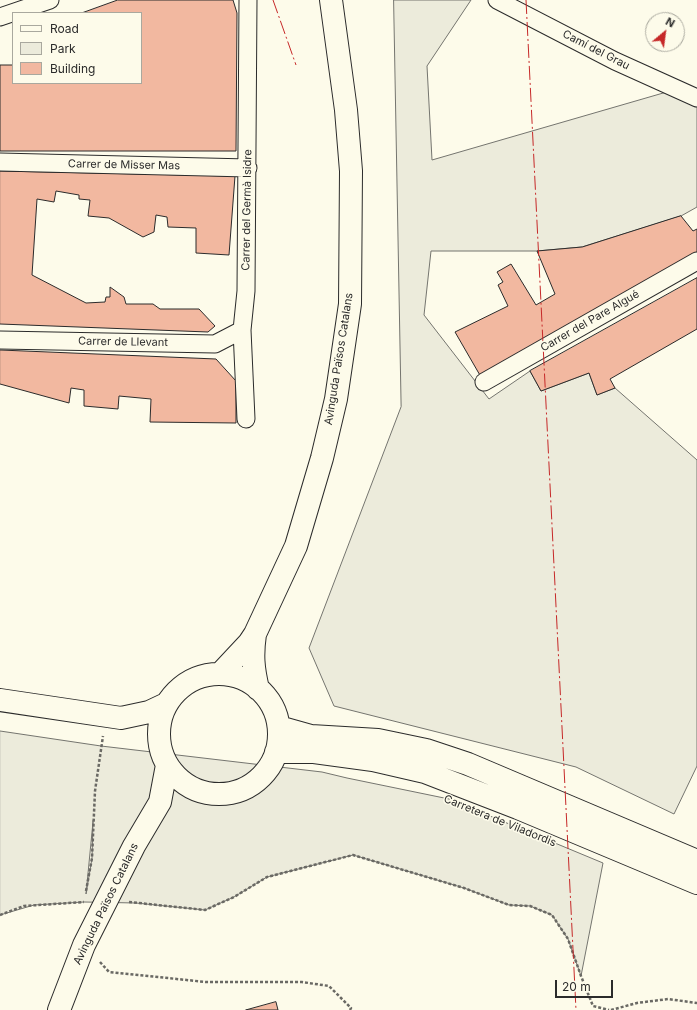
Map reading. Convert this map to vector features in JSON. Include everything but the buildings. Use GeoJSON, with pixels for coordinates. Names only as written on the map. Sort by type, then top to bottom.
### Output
{"type":"FeatureCollection","features":[{"type":"Feature","properties":{"kind":"street"},"geometry":{"type":"LineString","coordinates":[[15,12],[50,0]]}},
{"type":"Feature","properties":{"kind":"street","name":"Carrer del Germà Isidre"},"geometry":{"type":"LineString","coordinates":[[246,419],[242,330],[246,291],[248,0]]}},
{"type":"Feature","properties":{"kind":"street","name":"Avinguda Països Catalans"},"geometry":{"type":"LineString","coordinates":[[220,674],[249,643],[255,634],[296,546],[322,458],[336,399],[350,304],[351,171],[346,110],[331,0]]}},
{"type":"Feature","properties":{"kind":"street","name":"Camí del Grau"},"geometry":{"type":"LineString","coordinates":[[497,0],[615,61],[697,98]]}},
{"type":"Feature","properties":{"kind":"street"},"geometry":{"type":"LineString","coordinates":[[0,17],[12,13]]}},
{"type":"Feature","properties":{"kind":"street","name":"Carrer de Misser Mas"},"geometry":{"type":"LineString","coordinates":[[0,162],[248,168]]}},
{"type":"Feature","properties":{"kind":"street","name":"Carrer del Pare Algué"},"geometry":{"type":"LineString","coordinates":[[484,382],[697,261]]}},
{"type":"Feature","properties":{"kind":"street","name":"Carrer de Llevant"},"geometry":{"type":"LineString","coordinates":[[0,340],[215,344],[242,330]]}},
{"type":"Feature","properties":{"kind":"street","name":"Avinguda Països Catalans"},"geometry":{"type":"LineString","coordinates":[[255,634],[252,652],[258,688]]}},
{"type":"Feature","properties":{"kind":"street"},"geometry":{"type":"LineString","coordinates":[[113,716],[140,729],[164,756],[181,780],[201,791],[217,794],[240,790],[260,778],[270,766],[279,740],[279,727],[275,712],[268,699],[258,688],[244,680],[220,674],[204,676],[189,682],[176,692],[166,704],[162,714],[159,736],[164,756]]}},
{"type":"Feature","properties":{"kind":"street"},"geometry":{"type":"LineString","coordinates":[[0,700],[113,716],[149,712],[166,704]]}},
{"type":"Feature","properties":{"kind":"street"},"geometry":{"type":"LineString","coordinates":[[279,727],[311,736],[378,740],[433,752],[468,764],[697,861]]}},
{"type":"Feature","properties":{"kind":"street","name":"Carretera de Viladordis"},"geometry":{"type":"LineString","coordinates":[[276,752],[314,752],[373,760],[425,772],[518,808],[697,882]]}},
{"type":"Feature","properties":{"kind":"street","name":"Avinguda Països Catalans"},"geometry":{"type":"LineString","coordinates":[[59,1010],[84,945],[95,902],[134,846],[160,802],[164,756]]}},
{"type":"Feature","properties":{"kind":"street","name":"Avinguda Països Catalans"},"geometry":{"type":"LineString","coordinates":[[160,802],[179,791],[194,788]]}},
{"type":"Feature","properties":{"kind":"path"},"geometry":{"type":"LineString","coordinates":[[95,902],[92,858],[95,791],[113,716]]}},
{"type":"Feature","properties":{"kind":"path"},"geometry":{"type":"LineString","coordinates":[[0,915],[24,906],[95,902],[136,903],[205,910],[234,897],[267,877],[353,855],[464,888],[509,905],[530,906],[552,914],[568,939],[593,1006],[610,1010],[637,1003],[668,999],[697,1003]]}},
{"type":"Feature","properties":{"kind":"path"},"geometry":{"type":"LineString","coordinates":[[83,910],[95,902]]}},
{"type":"Feature","properties":{"kind":"path"},"geometry":{"type":"LineString","coordinates":[[84,945],[109,972],[206,982],[302,982],[329,986],[351,1008],[350,1010]]}},
{"type":"Feature","properties":{"kind":"green space"},"geometry":{"type":"Polygon","coordinates":[[[394,0],[471,0],[427,66],[432,160],[677,89],[697,98],[697,207],[681,216],[582,247],[537,251],[431,251],[424,315],[489,399],[530,371],[541,391],[589,373],[597,395],[615,388],[697,460],[697,766],[674,814],[576,767],[334,706],[309,648],[401,407],[394,0]]]}},
{"type":"Feature","properties":{"kind":"green space"},"geometry":{"type":"Polygon","coordinates":[[[0,731],[101,746],[322,772],[449,799],[603,863],[581,976],[568,939],[552,915],[530,906],[509,905],[464,888],[353,855],[267,877],[234,897],[205,910],[136,903],[84,902],[34,905],[0,915],[0,731]],[[93,822],[86,894],[92,858],[93,822]]]}},
{"type":"Feature","properties":{"kind":"power"},"geometry":{"type":"LineString","coordinates":[[273,0],[296,65]]}},
{"type":"Feature","properties":{"kind":"power"},"geometry":{"type":"LineString","coordinates":[[526,0],[576,1010]]}}]}
